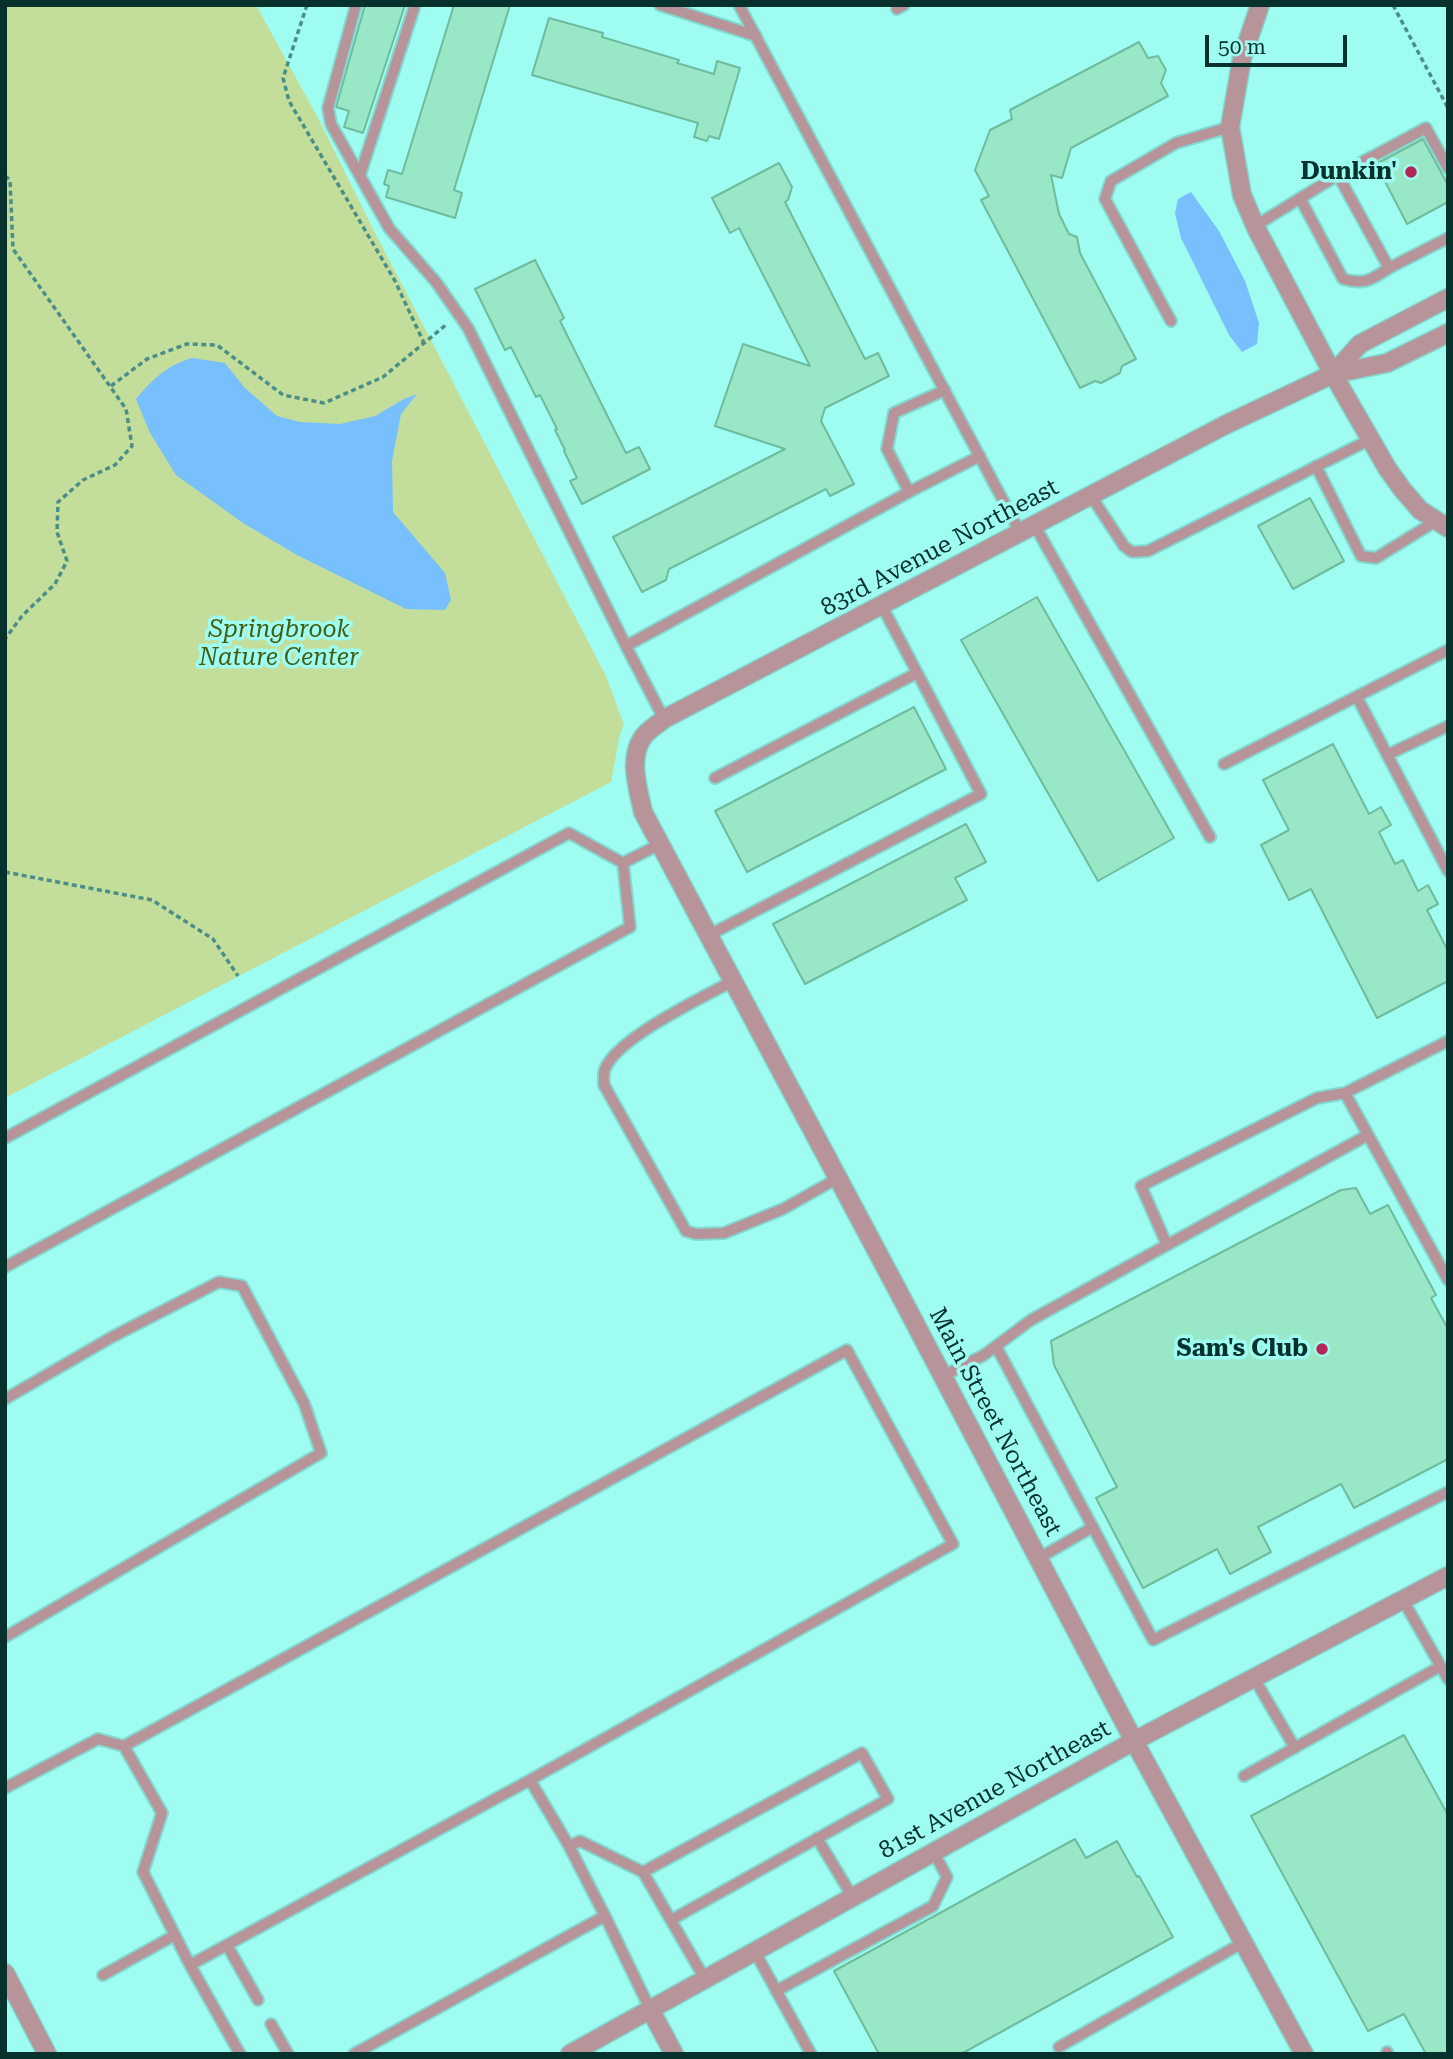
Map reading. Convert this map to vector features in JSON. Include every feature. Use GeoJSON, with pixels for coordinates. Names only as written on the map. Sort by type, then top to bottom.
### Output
{"type":"FeatureCollection","features":[{"type":"Feature","properties":{"kind":"street"},"geometry":{"type":"LineString","coordinates":[[1260,5],[1242,58],[1230,127],[1241,195],[1333,374],[1370,439],[1402,489],[1420,510],[1442,525]]}},
{"type":"Feature","properties":{"kind":"street","name":"83rd Avenue Northeast"},"geometry":{"type":"LineString","coordinates":[[1333,374],[1360,344],[1448,298]]}},
{"type":"Feature","properties":{"kind":"street","name":"83rd Avenue Northeast"},"geometry":{"type":"LineString","coordinates":[[643,813],[635,755],[644,736],[664,719],[1225,425],[1333,374],[1387,363],[1448,333]]}},
{"type":"Feature","properties":{"kind":"street","name":"Main Street Northeast"},"geometry":{"type":"LineString","coordinates":[[643,813],[1134,1741],[1304,2054]]}},
{"type":"Feature","properties":{"kind":"street","name":"81st Avenue Northeast"},"geometry":{"type":"LineString","coordinates":[[570,2054],[1134,1741],[1448,1576]]}},
{"type":"Feature","properties":{"kind":"street"},"geometry":{"type":"LineString","coordinates":[[5,1973],[10,1995],[47,2054]]}},
{"type":"Feature","properties":{"kind":"street"},"geometry":{"type":"LineString","coordinates":[[650,2009],[674,2054]]}},
{"type":"Feature","properties":{"kind":"lane"},"geometry":{"type":"LineString","coordinates":[[356,5],[328,108],[331,124],[389,228],[436,282],[468,328],[664,719]]}},
{"type":"Feature","properties":{"kind":"lane"},"geometry":{"type":"LineString","coordinates":[[360,175],[415,5]]}},
{"type":"Feature","properties":{"kind":"lane"},"geometry":{"type":"LineString","coordinates":[[660,5],[756,36]]}},
{"type":"Feature","properties":{"kind":"lane"},"geometry":{"type":"LineString","coordinates":[[739,5],[980,456],[1028,530],[1210,837]]}},
{"type":"Feature","properties":{"kind":"lane"},"geometry":{"type":"LineString","coordinates":[[1171,321],[1105,199],[1111,181],[1176,143],[1230,127]]}},
{"type":"Feature","properties":{"kind":"lane"},"geometry":{"type":"LineString","coordinates":[[1255,226],[1338,175],[1426,128],[1448,168]]}},
{"type":"Feature","properties":{"kind":"lane"},"geometry":{"type":"LineString","coordinates":[[1338,175],[1389,268]]}},
{"type":"Feature","properties":{"kind":"lane"},"geometry":{"type":"LineString","coordinates":[[1300,198],[1343,279],[1354,282],[1368,281],[1448,238]]}},
{"type":"Feature","properties":{"kind":"lane"},"geometry":{"type":"LineString","coordinates":[[909,492],[887,449],[894,413],[945,390]]}},
{"type":"Feature","properties":{"kind":"lane"},"geometry":{"type":"LineString","coordinates":[[1091,496],[1124,546],[1132,552],[1147,551],[1370,439]]}},
{"type":"Feature","properties":{"kind":"lane"},"geometry":{"type":"LineString","coordinates":[[626,646],[980,456]]}},
{"type":"Feature","properties":{"kind":"lane"},"geometry":{"type":"LineString","coordinates":[[1316,467],[1361,556],[1376,558],[1442,525]]}},
{"type":"Feature","properties":{"kind":"lane"},"geometry":{"type":"LineString","coordinates":[[709,935],[981,794],[882,606]]}},
{"type":"Feature","properties":{"kind":"lane"},"geometry":{"type":"LineString","coordinates":[[1224,764],[1448,650]]}},
{"type":"Feature","properties":{"kind":"lane"},"geometry":{"type":"LineString","coordinates":[[715,778],[917,673]]}},
{"type":"Feature","properties":{"kind":"lane"},"geometry":{"type":"LineString","coordinates":[[1357,697],[1448,871]]}},
{"type":"Feature","properties":{"kind":"lane"},"geometry":{"type":"LineString","coordinates":[[1387,755],[1448,726]]}},
{"type":"Feature","properties":{"kind":"lane"},"geometry":{"type":"LineString","coordinates":[[5,1138],[569,833],[623,863]]}},
{"type":"Feature","properties":{"kind":"lane"},"geometry":{"type":"LineString","coordinates":[[623,863],[660,844]]}},
{"type":"Feature","properties":{"kind":"lane"},"geometry":{"type":"LineString","coordinates":[[5,1267],[630,927],[623,863]]}},
{"type":"Feature","properties":{"kind":"lane"},"geometry":{"type":"LineString","coordinates":[[733,981],[679,1009],[618,1049],[604,1070],[604,1085],[686,1231],[696,1234],[724,1233],[783,1209],[838,1178]]}},
{"type":"Feature","properties":{"kind":"lane"},"geometry":{"type":"LineString","coordinates":[[1167,1245],[1141,1186],[1317,1098],[1345,1093],[1448,1041]]}},
{"type":"Feature","properties":{"kind":"lane"},"geometry":{"type":"LineString","coordinates":[[1345,1093],[1448,1280]]}},
{"type":"Feature","properties":{"kind":"lane"},"geometry":{"type":"LineString","coordinates":[[943,1376],[996,1346],[1031,1320],[1368,1135]]}},
{"type":"Feature","properties":{"kind":"lane"},"geometry":{"type":"LineString","coordinates":[[5,1399],[111,1337],[219,1282],[242,1286],[304,1403],[321,1453],[5,1637]]}},
{"type":"Feature","properties":{"kind":"lane"},"geometry":{"type":"LineString","coordinates":[[996,1346],[1153,1640],[1448,1492]]}},
{"type":"Feature","properties":{"kind":"lane"},"geometry":{"type":"LineString","coordinates":[[5,1788],[98,1739],[124,1746],[847,1349],[953,1544],[530,1780],[190,1965]]}},
{"type":"Feature","properties":{"kind":"lane"},"geometry":{"type":"LineString","coordinates":[[1039,1558],[1093,1527]]}},
{"type":"Feature","properties":{"kind":"lane"},"geometry":{"type":"LineString","coordinates":[[1403,1600],[1448,1679]]}},
{"type":"Feature","properties":{"kind":"lane"},"geometry":{"type":"LineString","coordinates":[[1244,1776],[1441,1666]]}},
{"type":"Feature","properties":{"kind":"lane"},"geometry":{"type":"LineString","coordinates":[[1254,1678],[1295,1748]]}},
{"type":"Feature","properties":{"kind":"lane"},"geometry":{"type":"LineString","coordinates":[[124,1746],[162,1813],[143,1872],[190,1965],[240,2054]]}},
{"type":"Feature","properties":{"kind":"lane"},"geometry":{"type":"LineString","coordinates":[[643,1872],[862,1753],[888,1799],[671,1920]]}},
{"type":"Feature","properties":{"kind":"lane"},"geometry":{"type":"LineString","coordinates":[[530,1780],[569,1846],[650,2009]]}},
{"type":"Feature","properties":{"kind":"lane"},"geometry":{"type":"LineString","coordinates":[[817,1838],[852,1896]]}},
{"type":"Feature","properties":{"kind":"lane"},"geometry":{"type":"LineString","coordinates":[[569,1846],[580,1841],[643,1872],[705,1979]]}},
{"type":"Feature","properties":{"kind":"lane"},"geometry":{"type":"LineString","coordinates":[[776,1991],[933,1906],[947,1877],[933,1852]]}},
{"type":"Feature","properties":{"kind":"lane"},"geometry":{"type":"LineString","coordinates":[[354,2054],[605,1916]]}},
{"type":"Feature","properties":{"kind":"lane"},"geometry":{"type":"LineString","coordinates":[[103,1975],[175,1935]]}},
{"type":"Feature","properties":{"kind":"lane"},"geometry":{"type":"LineString","coordinates":[[1059,2047],[1244,1942]]}},
{"type":"Feature","properties":{"kind":"lane"},"geometry":{"type":"LineString","coordinates":[[227,1945],[258,2000]]}},
{"type":"Feature","properties":{"kind":"lane"},"geometry":{"type":"LineString","coordinates":[[754,1950],[811,2054]]}},
{"type":"Feature","properties":{"kind":"lane"},"geometry":{"type":"LineString","coordinates":[[271,2024],[288,2054]]}},
{"type":"Feature","properties":{"kind":"path"},"geometry":{"type":"LineString","coordinates":[[1393,5],[1448,108]]}},
{"type":"Feature","properties":{"kind":"path"},"geometry":{"type":"LineString","coordinates":[[5,176],[10,180],[13,249],[126,409],[132,446],[115,465],[83,480],[58,502],[57,532],[67,561],[55,584],[22,615],[5,639]]}},
{"type":"Feature","properties":{"kind":"path"},"geometry":{"type":"LineString","coordinates":[[111,386],[147,359],[187,344],[217,345],[283,395],[324,404],[383,377],[458,314]]}},
{"type":"Feature","properties":{"kind":"path"},"geometry":{"type":"LineString","coordinates":[[5,872],[152,901],[213,939],[237,976]]}},
{"type":"Feature","properties":{"kind":"green space","name":"Springbrook Nature Center"},"geometry":{"type":"Polygon","coordinates":[[[5,5],[256,5],[318,118],[606,676],[624,725],[611,782],[5,1098],[5,5]]]}},
{"type":"Feature","properties":{"kind":"water"},"geometry":{"type":"Polygon","coordinates":[[[1191,192],[1219,231],[1245,281],[1259,323],[1257,344],[1242,352],[1229,335],[1181,238],[1175,213],[1178,199],[1191,192]]]}},
{"type":"Feature","properties":{"kind":"water"},"geometry":{"type":"Polygon","coordinates":[[[192,358],[225,363],[245,388],[277,416],[300,422],[340,424],[375,416],[417,394],[401,414],[392,461],[393,512],[445,573],[451,600],[445,610],[406,609],[297,555],[243,523],[176,475],[150,433],[136,399],[161,374],[192,358]]]}},
{"type":"Feature","properties":{"kind":"building"},"geometry":{"type":"Polygon","coordinates":[[[365,5],[405,5],[363,133],[344,127],[349,111],[336,107],[365,5]]]}},
{"type":"Feature","properties":{"kind":"building"},"geometry":{"type":"Polygon","coordinates":[[[454,5],[510,5],[454,190],[462,193],[455,218],[386,197],[389,186],[384,184],[388,170],[402,174],[454,5]]]}},
{"type":"Feature","properties":{"kind":"building"},"geometry":{"type":"Polygon","coordinates":[[[549,18],[603,33],[602,37],[679,60],[677,63],[714,74],[717,61],[740,68],[719,139],[709,136],[707,141],[694,137],[698,123],[532,75],[549,18]]]}},
{"type":"Feature","properties":{"kind":"building"},"geometry":{"type":"Polygon","coordinates":[[[1139,42],[1148,58],[1158,56],[1166,70],[1161,83],[1168,96],[1071,148],[1062,178],[1051,175],[1059,214],[1069,234],[1077,237],[1080,253],[1136,359],[1122,366],[1120,373],[1101,383],[1095,381],[1080,388],[981,200],[989,196],[975,170],[990,130],[1012,119],[1010,110],[1139,42]]]}},
{"type":"Feature","properties":{"kind":"building","name":"Dunkin'"},"geometry":{"type":"Polygon","coordinates":[[[1423,139],[1448,185],[1448,202],[1407,224],[1376,164],[1423,139]]]}},
{"type":"Feature","properties":{"kind":"building"},"geometry":{"type":"Polygon","coordinates":[[[779,163],[792,187],[785,202],[865,359],[878,353],[889,376],[825,408],[821,421],[854,484],[830,496],[826,489],[669,569],[666,580],[642,592],[613,537],[785,449],[715,426],[743,344],[810,366],[739,228],[730,233],[712,198],[779,163]]]}},
{"type":"Feature","properties":{"kind":"building"},"geometry":{"type":"Polygon","coordinates":[[[535,260],[564,318],[560,321],[626,453],[639,447],[650,469],[582,504],[570,481],[577,478],[555,430],[557,429],[540,395],[536,397],[511,347],[505,350],[475,289],[535,260]]]}},
{"type":"Feature","properties":{"kind":"building"},"geometry":{"type":"Polygon","coordinates":[[[1310,498],[1344,561],[1293,589],[1258,526],[1310,498]]]}},
{"type":"Feature","properties":{"kind":"building"},"geometry":{"type":"Polygon","coordinates":[[[1037,597],[1174,838],[1098,881],[961,640],[1037,597]]]}},
{"type":"Feature","properties":{"kind":"building"},"geometry":{"type":"Polygon","coordinates":[[[914,707],[946,769],[747,872],[715,811],[914,707]]]}},
{"type":"Feature","properties":{"kind":"building"},"geometry":{"type":"Polygon","coordinates":[[[1333,744],[1369,814],[1381,807],[1391,825],[1379,832],[1395,864],[1403,860],[1418,891],[1428,885],[1438,904],[1427,910],[1448,951],[1448,981],[1377,1018],[1311,889],[1289,900],[1261,845],[1289,830],[1263,780],[1333,744]]]}},
{"type":"Feature","properties":{"kind":"building"},"geometry":{"type":"Polygon","coordinates":[[[966,824],[986,862],[955,878],[967,900],[805,984],[773,924],[966,824]]]}},
{"type":"Feature","properties":{"kind":"building"},"geometry":{"type":"Polygon","coordinates":[[[1356,1188],[1370,1214],[1388,1205],[1436,1295],[1431,1298],[1448,1329],[1448,1459],[1354,1508],[1341,1484],[1258,1527],[1271,1552],[1230,1574],[1217,1549],[1143,1588],[1096,1498],[1117,1487],[1054,1365],[1051,1341],[1341,1190],[1356,1188]]]}},
{"type":"Feature","properties":{"kind":"building"},"geometry":{"type":"Polygon","coordinates":[[[1404,1735],[1448,1815],[1448,2054],[1426,2054],[1404,2014],[1368,2031],[1251,1816],[1404,1735]]]}},
{"type":"Feature","properties":{"kind":"building"},"geometry":{"type":"Polygon","coordinates":[[[1075,1839],[1086,1858],[1117,1841],[1173,1937],[961,2054],[879,2054],[834,1971],[1075,1839]]]}},
{"type":"Feature","properties":{"kind":"place","name":"Dunkin'"},"geometry":{"type":"Point","coordinates":[1411,172]}},
{"type":"Feature","properties":{"kind":"place","name":"Sam's Club"},"geometry":{"type":"Point","coordinates":[1322,1349]}}]}
